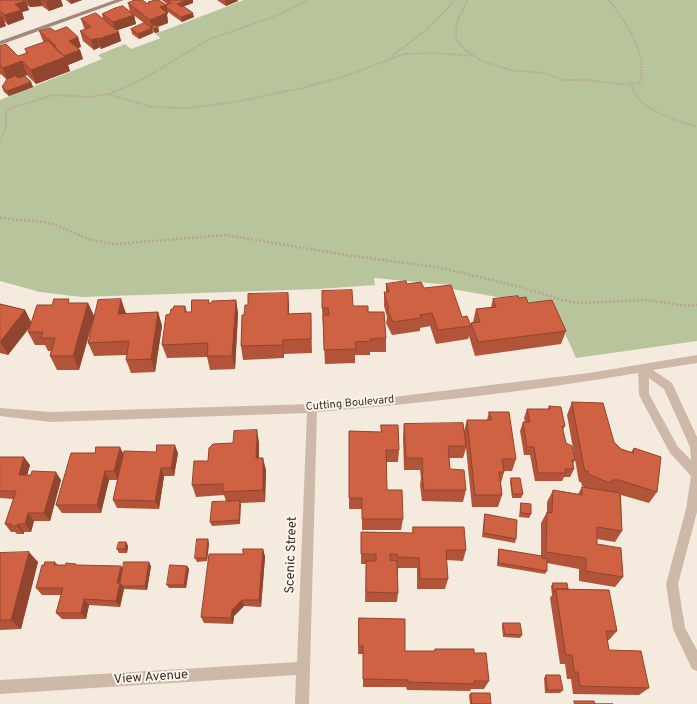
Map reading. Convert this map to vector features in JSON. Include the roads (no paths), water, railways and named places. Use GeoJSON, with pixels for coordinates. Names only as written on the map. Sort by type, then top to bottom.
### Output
{"type":"FeatureCollection","features":[{"type":"Feature","properties":{"kind":"main road"},"geometry":{"type":"LineString","coordinates":[[0,42],[121,0]]}},
{"type":"Feature","properties":{"kind":"street","name":"Cutting Boulevard"},"geometry":{"type":"LineString","coordinates":[[0,412],[52,417],[312,408],[393,401],[643,369],[697,359]]}},
{"type":"Feature","properties":{"kind":"street"},"geometry":{"type":"LineString","coordinates":[[643,369],[644,394],[674,450],[696,474]]}},
{"type":"Feature","properties":{"kind":"street"},"geometry":{"type":"LineString","coordinates":[[643,369],[668,386],[696,447],[696,474],[692,509],[672,584],[679,629],[697,664]]}},
{"type":"Feature","properties":{"kind":"street","name":"Scenic Street"},"geometry":{"type":"LineString","coordinates":[[302,704],[312,408]]}},
{"type":"Feature","properties":{"kind":"street","name":"View Avenue"},"geometry":{"type":"LineString","coordinates":[[0,688],[303,668]]}}]}
